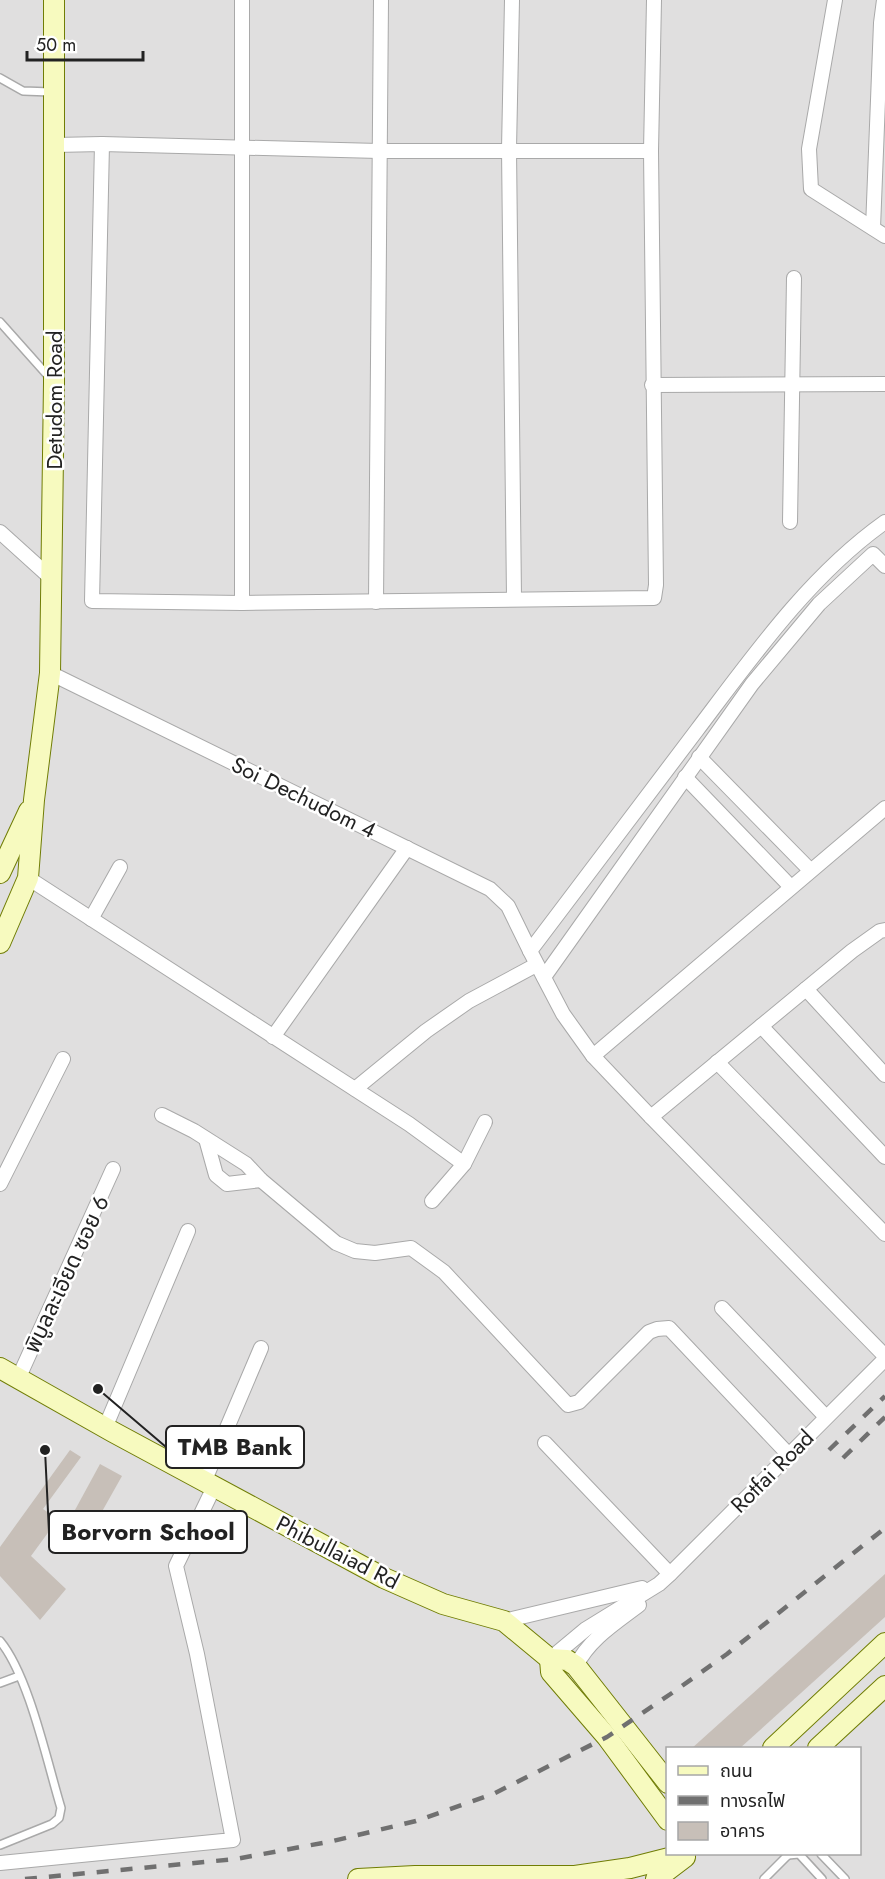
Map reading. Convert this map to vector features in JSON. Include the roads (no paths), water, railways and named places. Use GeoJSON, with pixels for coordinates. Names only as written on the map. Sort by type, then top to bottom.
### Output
{"type":"FeatureCollection","features":[{"type":"Feature","properties":{"kind":"main road","name":"Detudom Road"},"geometry":{"type":"LineString","coordinates":[[0,944],[28,878],[34,800],[50,673],[54,383],[55,145],[52,92],[54,0]]}},
{"type":"Feature","properties":{"kind":"main road","name":"Detudom Road"},"geometry":{"type":"LineString","coordinates":[[0,873],[34,800]]}},
{"type":"Feature","properties":{"kind":"main road","name":"Phibullaiad Rd"},"geometry":{"type":"LineString","coordinates":[[0,1368],[209,1485],[384,1578],[443,1604],[504,1621],[550,1659],[567,1660],[576,1666]]}},
{"type":"Feature","properties":{"kind":"main road"},"geometry":{"type":"LineString","coordinates":[[775,1747],[885,1643]]}},
{"type":"Feature","properties":{"kind":"main road","name":"Phibullaiad Rd"},"geometry":{"type":"LineString","coordinates":[[550,1659],[551,1672],[607,1737],[666,1817]]}},
{"type":"Feature","properties":{"kind":"main road"},"geometry":{"type":"LineString","coordinates":[[576,1666],[666,1780]]}},
{"type":"Feature","properties":{"kind":"main road"},"geometry":{"type":"LineString","coordinates":[[820,1747],[885,1686]]}},
{"type":"Feature","properties":{"kind":"main road"},"geometry":{"type":"LineString","coordinates":[[630,1868],[666,1844]]}},
{"type":"Feature","properties":{"kind":"main road"},"geometry":{"type":"LineString","coordinates":[[358,1879],[576,1877],[630,1868],[684,1855]]}},
{"type":"Feature","properties":{"kind":"main road"},"geometry":{"type":"LineString","coordinates":[[656,1879],[687,1855]]}},
{"type":"Feature","properties":{"kind":"main road"},"geometry":{"type":"LineString","coordinates":[[679,1879],[688,1855]]}},
{"type":"Feature","properties":{"kind":"street"},"geometry":{"type":"LineString","coordinates":[[242,0],[242,603]]}},
{"type":"Feature","properties":{"kind":"street"},"geometry":{"type":"LineString","coordinates":[[376,602],[381,0]]}},
{"type":"Feature","properties":{"kind":"street"},"geometry":{"type":"LineString","coordinates":[[512,0],[509,149],[514,598]]}},
{"type":"Feature","properties":{"kind":"street"},"geometry":{"type":"LineString","coordinates":[[102,144],[92,601],[242,603],[654,598],[656,585],[651,151],[654,0]]}},
{"type":"Feature","properties":{"kind":"street"},"geometry":{"type":"LineString","coordinates":[[835,0],[809,149],[811,189],[879,232]]}},
{"type":"Feature","properties":{"kind":"street"},"geometry":{"type":"LineString","coordinates":[[879,232],[881,23],[884,0]]}},
{"type":"Feature","properties":{"kind":"street"},"geometry":{"type":"LineString","coordinates":[[55,145],[102,144],[379,151],[509,149],[651,151]]}},
{"type":"Feature","properties":{"kind":"street"},"geometry":{"type":"LineString","coordinates":[[790,522],[794,278]]}},
{"type":"Feature","properties":{"kind":"street"},"geometry":{"type":"LineString","coordinates":[[652,385],[885,384]]}},
{"type":"Feature","properties":{"kind":"street"},"geometry":{"type":"LineString","coordinates":[[530,951],[740,673],[807,591],[867,535],[885,522]]}},
{"type":"Feature","properties":{"kind":"street"},"geometry":{"type":"LineString","coordinates":[[0,532],[52,579]]}},
{"type":"Feature","properties":{"kind":"street"},"geometry":{"type":"LineString","coordinates":[[355,1089],[426,1031],[469,1001],[540,971],[752,684],[819,604],[873,554],[885,566]]}},
{"type":"Feature","properties":{"kind":"street","name":"Soi Dechudom 4"},"geometry":{"type":"LineString","coordinates":[[50,673],[490,889],[508,906],[563,1014],[593,1056],[885,1358]]}},
{"type":"Feature","properties":{"kind":"street"},"geometry":{"type":"LineString","coordinates":[[699,757],[810,870]]}},
{"type":"Feature","properties":{"kind":"street"},"geometry":{"type":"LineString","coordinates":[[685,777],[790,886]]}},
{"type":"Feature","properties":{"kind":"street"},"geometry":{"type":"LineString","coordinates":[[593,1056],[790,886],[885,808]]}},
{"type":"Feature","properties":{"kind":"street"},"geometry":{"type":"LineString","coordinates":[[273,1036],[407,848]]}},
{"type":"Feature","properties":{"kind":"street"},"geometry":{"type":"LineString","coordinates":[[91,919],[120,867]]}},
{"type":"Feature","properties":{"kind":"street"},"geometry":{"type":"LineString","coordinates":[[28,878],[409,1124],[464,1164]]}},
{"type":"Feature","properties":{"kind":"street"},"geometry":{"type":"LineString","coordinates":[[651,1117],[852,951],[880,931],[885,930]]}},
{"type":"Feature","properties":{"kind":"street"},"geometry":{"type":"LineString","coordinates":[[806,989],[885,1074]]}},
{"type":"Feature","properties":{"kind":"street"},"geometry":{"type":"LineString","coordinates":[[761,1026],[885,1157]]}},
{"type":"Feature","properties":{"kind":"street"},"geometry":{"type":"LineString","coordinates":[[0,1184],[63,1059]]}},
{"type":"Feature","properties":{"kind":"street"},"geometry":{"type":"LineString","coordinates":[[717,1062],[885,1234]]}},
{"type":"Feature","properties":{"kind":"street"},"geometry":{"type":"LineString","coordinates":[[162,1115],[246,1164],[261,1180],[336,1243],[355,1251],[375,1253],[411,1248],[444,1272],[568,1406],[579,1402],[649,1332],[669,1328],[788,1454]]}},
{"type":"Feature","properties":{"kind":"street"},"geometry":{"type":"LineString","coordinates":[[432,1201],[464,1164],[485,1122]]}},
{"type":"Feature","properties":{"kind":"street"},"geometry":{"type":"LineString","coordinates":[[206,1139],[216,1175],[227,1184],[261,1180]]}},
{"type":"Feature","properties":{"kind":"street","name":"พิบูลละเอียด ซอย 6"},"geometry":{"type":"LineString","coordinates":[[18,1379],[113,1170]]}},
{"type":"Feature","properties":{"kind":"street"},"geometry":{"type":"LineString","coordinates":[[105,1428],[188,1231]]}},
{"type":"Feature","properties":{"kind":"street"},"geometry":{"type":"LineString","coordinates":[[722,1308],[826,1417]]}},
{"type":"Feature","properties":{"kind":"street"},"geometry":{"type":"LineString","coordinates":[[0,1863],[233,1840],[197,1654],[176,1566],[261,1348]]}},
{"type":"Feature","properties":{"kind":"street","name":"Rotfai Road"},"geometry":{"type":"LineString","coordinates":[[576,1666],[584,1651],[650,1595],[885,1358]]}},
{"type":"Feature","properties":{"kind":"street"},"geometry":{"type":"LineString","coordinates":[[545,1443],[670,1574]]}},
{"type":"Feature","properties":{"kind":"street","name":"Rotfai Road"},"geometry":{"type":"LineString","coordinates":[[504,1621],[659,1584]]}},
{"type":"Feature","properties":{"kind":"street","name":"Rotfai Road"},"geometry":{"type":"LineString","coordinates":[[550,1659],[586,1629],[659,1584]]}},
{"type":"Feature","properties":{"kind":"lane"},"geometry":{"type":"LineString","coordinates":[[0,78],[23,91],[52,92]]}},
{"type":"Feature","properties":{"kind":"lane"},"geometry":{"type":"LineString","coordinates":[[0,322],[54,383]]}},
{"type":"Feature","properties":{"kind":"lane"},"geometry":{"type":"LineString","coordinates":[[0,1641],[8,1650],[29,1700],[61,1808],[59,1818],[52,1824],[0,1845]]}},
{"type":"Feature","properties":{"kind":"lane"},"geometry":{"type":"LineString","coordinates":[[0,1683],[19,1676]]}},
{"type":"Feature","properties":{"kind":"lane"},"geometry":{"type":"LineString","coordinates":[[764,1879],[787,1855]]}},
{"type":"Feature","properties":{"kind":"lane"},"geometry":{"type":"LineString","coordinates":[[800,1855],[822,1879],[834,1867]]}},
{"type":"Feature","properties":{"kind":"lane"},"geometry":{"type":"LineString","coordinates":[[822,1855],[845,1879]]}},
{"type":"Feature","properties":{"kind":"railway"},"geometry":{"type":"LineString","coordinates":[[829,1450],[885,1396]]}},
{"type":"Feature","properties":{"kind":"railway"},"geometry":{"type":"LineString","coordinates":[[843,1458],[885,1417]]}},
{"type":"Feature","properties":{"kind":"railway"},"geometry":{"type":"LineString","coordinates":[[25,1879],[236,1859],[333,1841],[416,1821],[493,1794],[607,1737],[672,1693],[727,1654],[885,1528]]}},
{"type":"Feature","properties":{"kind":"place","name":"TMB Bank"},"geometry":{"type":"Point","coordinates":[98,1389]}},
{"type":"Feature","properties":{"kind":"place","name":"Borvorn School"},"geometry":{"type":"Point","coordinates":[45,1450]}}]}
